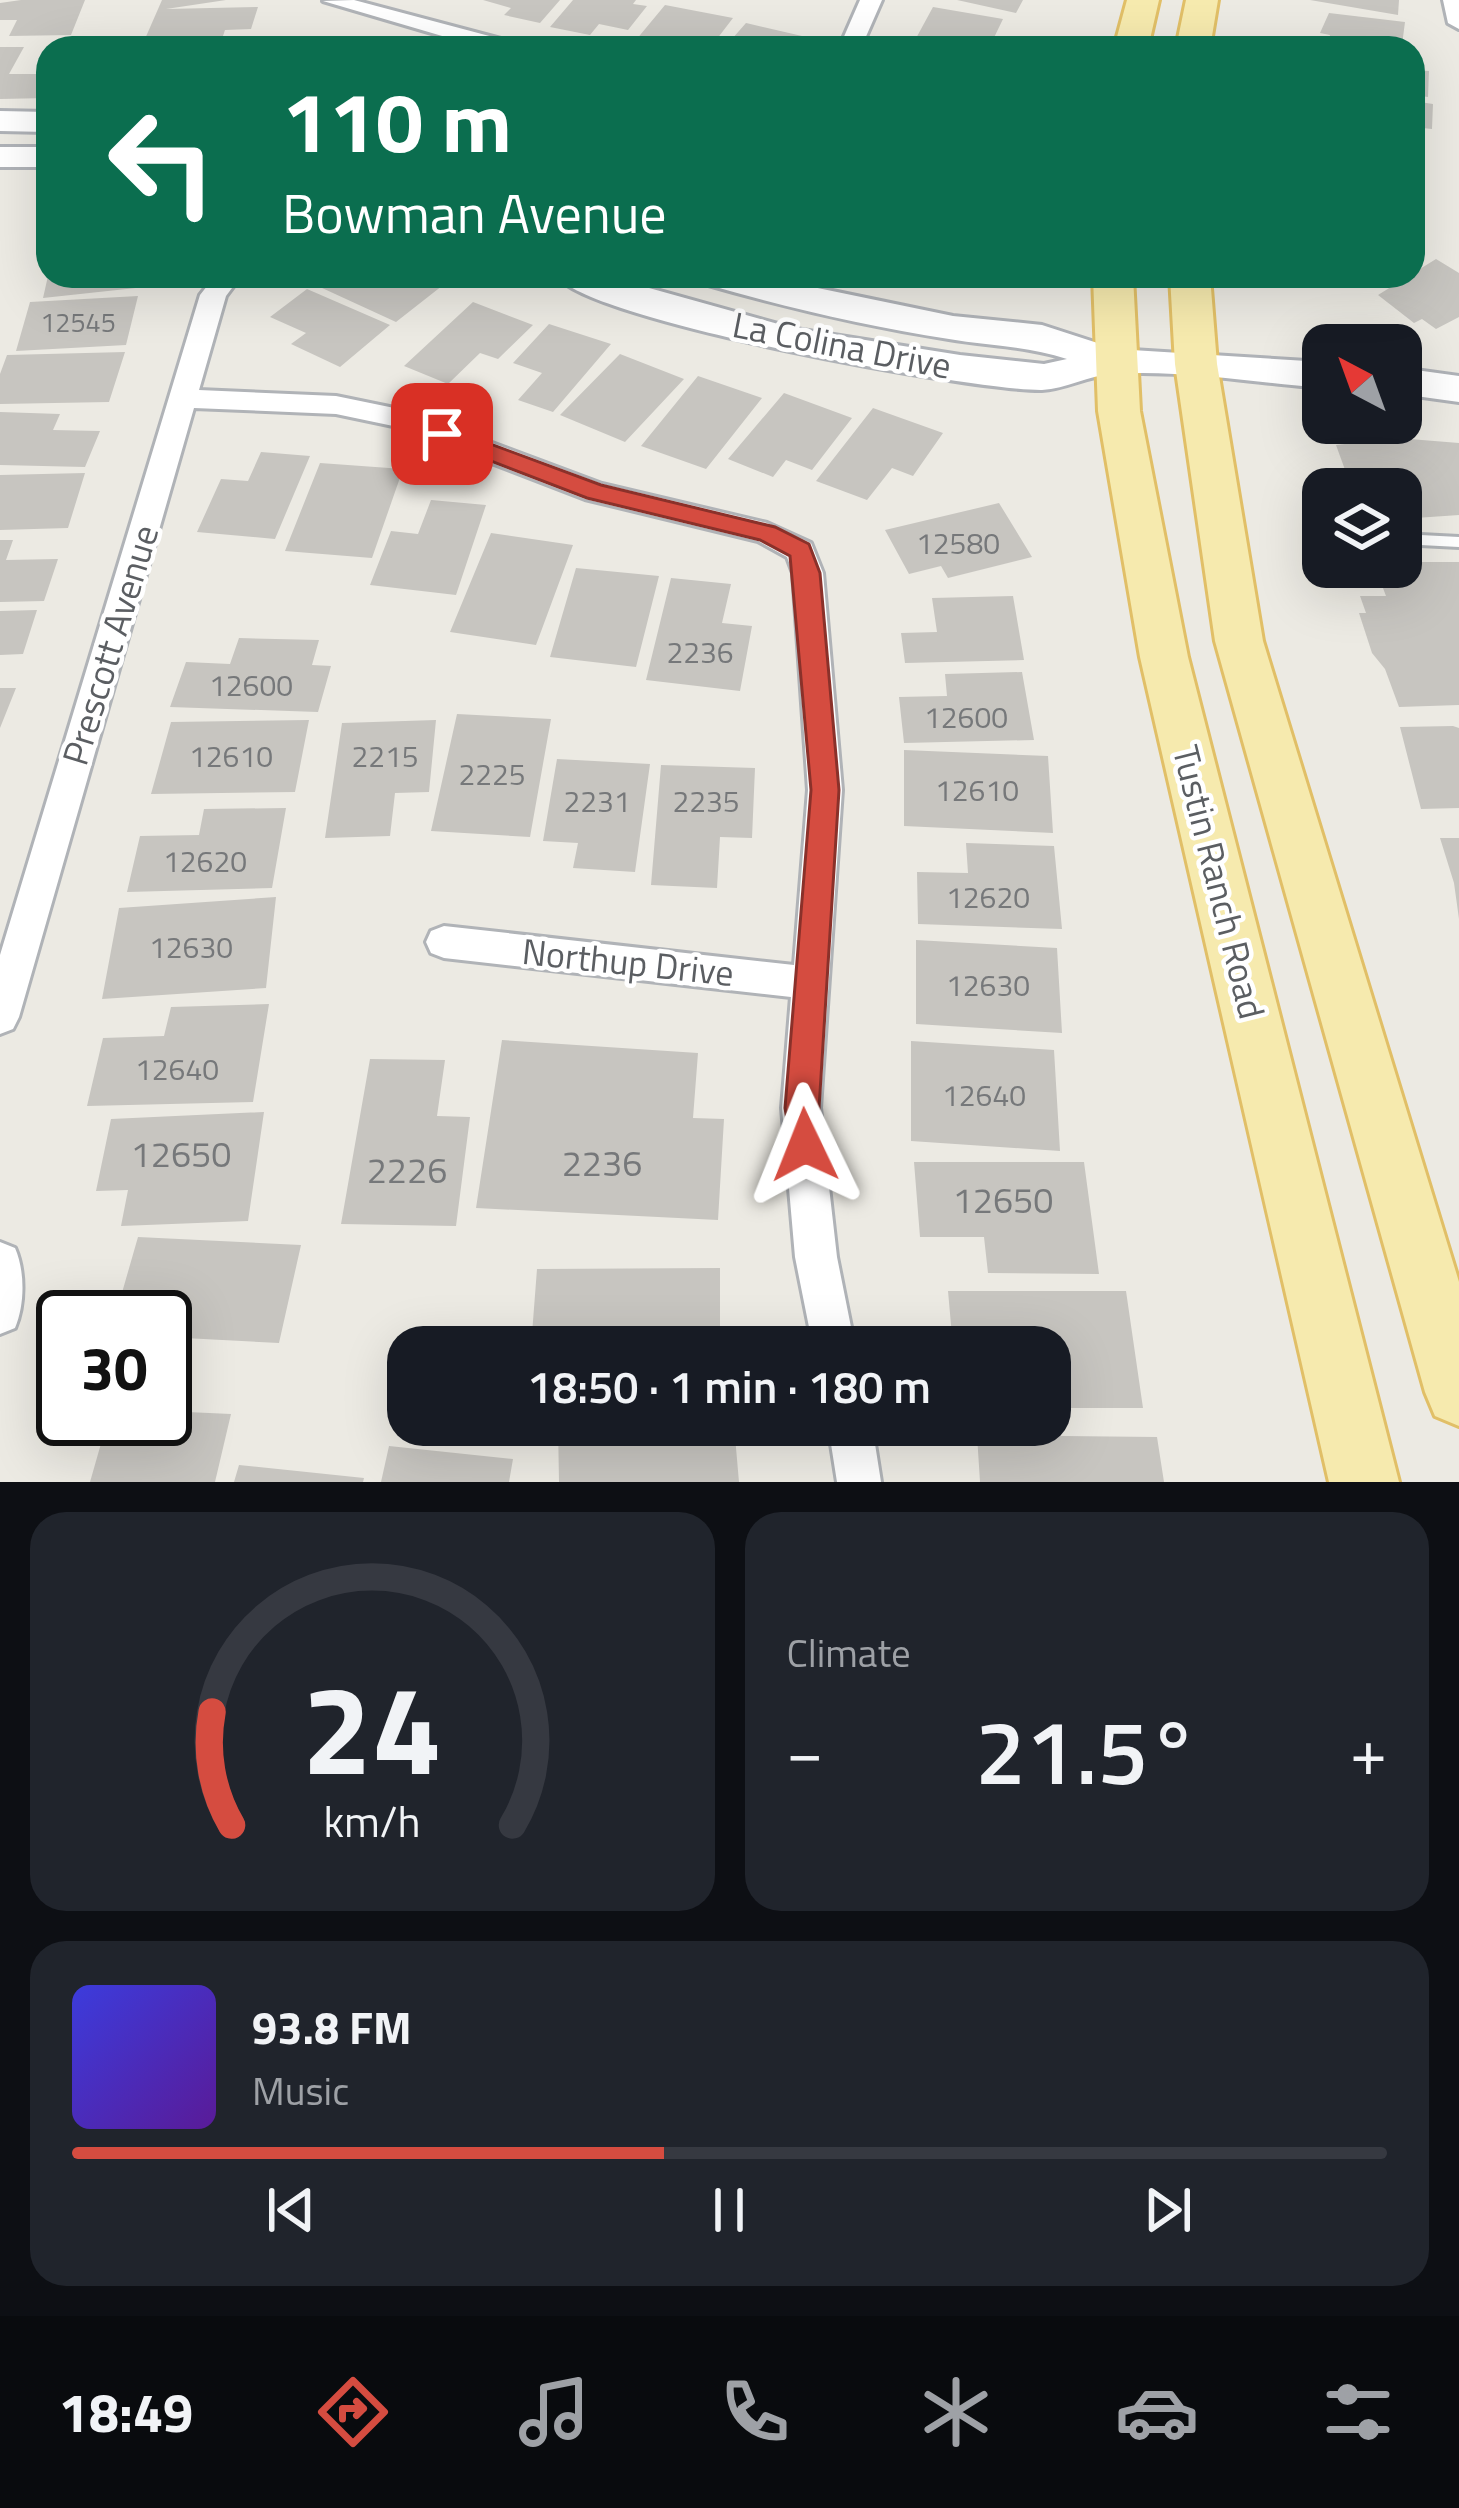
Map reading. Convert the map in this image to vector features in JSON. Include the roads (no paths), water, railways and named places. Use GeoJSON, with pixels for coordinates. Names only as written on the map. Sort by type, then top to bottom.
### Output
{"type":"FeatureCollection","features":[{"type":"Feature","properties":{"kind":"main road"},"geometry":{"type":"LineString","coordinates":[[1134,36],[1143,0]]}},
{"type":"Feature","properties":{"kind":"main road"},"geometry":{"type":"LineString","coordinates":[[1195,36],[1202,0]]}},
{"type":"Feature","properties":{"kind":"main road","name":"Tustin Ranch Road"},"geometry":{"type":"LineString","coordinates":[[1113,288],[1113,361],[1164,657],[1364,1482]]}},
{"type":"Feature","properties":{"kind":"main road"},"geometry":{"type":"LineString","coordinates":[[1191,288],[1196,364],[1239,641],[1459,1392]]}},
{"type":"Feature","properties":{"kind":"street"},"geometry":{"type":"LineString","coordinates":[[855,36],[871,0]]}},
{"type":"Feature","properties":{"kind":"street"},"geometry":{"type":"LineString","coordinates":[[1454,0],[1459,23]]}},
{"type":"Feature","properties":{"kind":"street"},"geometry":{"type":"LineString","coordinates":[[334,1],[464,36]]}},
{"type":"Feature","properties":{"kind":"street"},"geometry":{"type":"LineString","coordinates":[[0,122],[36,122]]}},
{"type":"Feature","properties":{"kind":"street"},"geometry":{"type":"LineString","coordinates":[[0,157],[36,157]]}},
{"type":"Feature","properties":{"kind":"street","name":"Prescott Avenue"},"geometry":{"type":"LineString","coordinates":[[0,1017],[219,288]]}},
{"type":"Feature","properties":{"kind":"street","name":"La Colina Drive"},"geometry":{"type":"LineString","coordinates":[[601,288],[796,341],[937,364],[1044,377],[1113,361],[1302,373]]}},
{"type":"Feature","properties":{"kind":"street","name":"La Colina Drive"},"geometry":{"type":"LineString","coordinates":[[766,288],[953,328],[1042,337],[1113,361]]}},
{"type":"Feature","properties":{"kind":"street"},"geometry":{"type":"LineString","coordinates":[[1422,384],[1459,389]]}},
{"type":"Feature","properties":{"kind":"street"},"geometry":{"type":"LineString","coordinates":[[183,398],[336,405],[404,419],[595,492],[767,533],[800,550],[808,573],[825,790],[801,1108],[816,1257],[830,1326]]}},
{"type":"Feature","properties":{"kind":"street","name":"Northup Drive"},"geometry":{"type":"LineString","coordinates":[[444,942],[812,983]]}},
{"type":"Feature","properties":{"kind":"street"},"geometry":{"type":"LineString","coordinates":[[0,1262],[0,1313]]}},
{"type":"Feature","properties":{"kind":"street"},"geometry":{"type":"LineString","coordinates":[[853,1446],[859,1482]]}},
{"type":"Feature","properties":{"kind":"lane"},"geometry":{"type":"LineString","coordinates":[[1422,540],[1459,542]]}}]}
